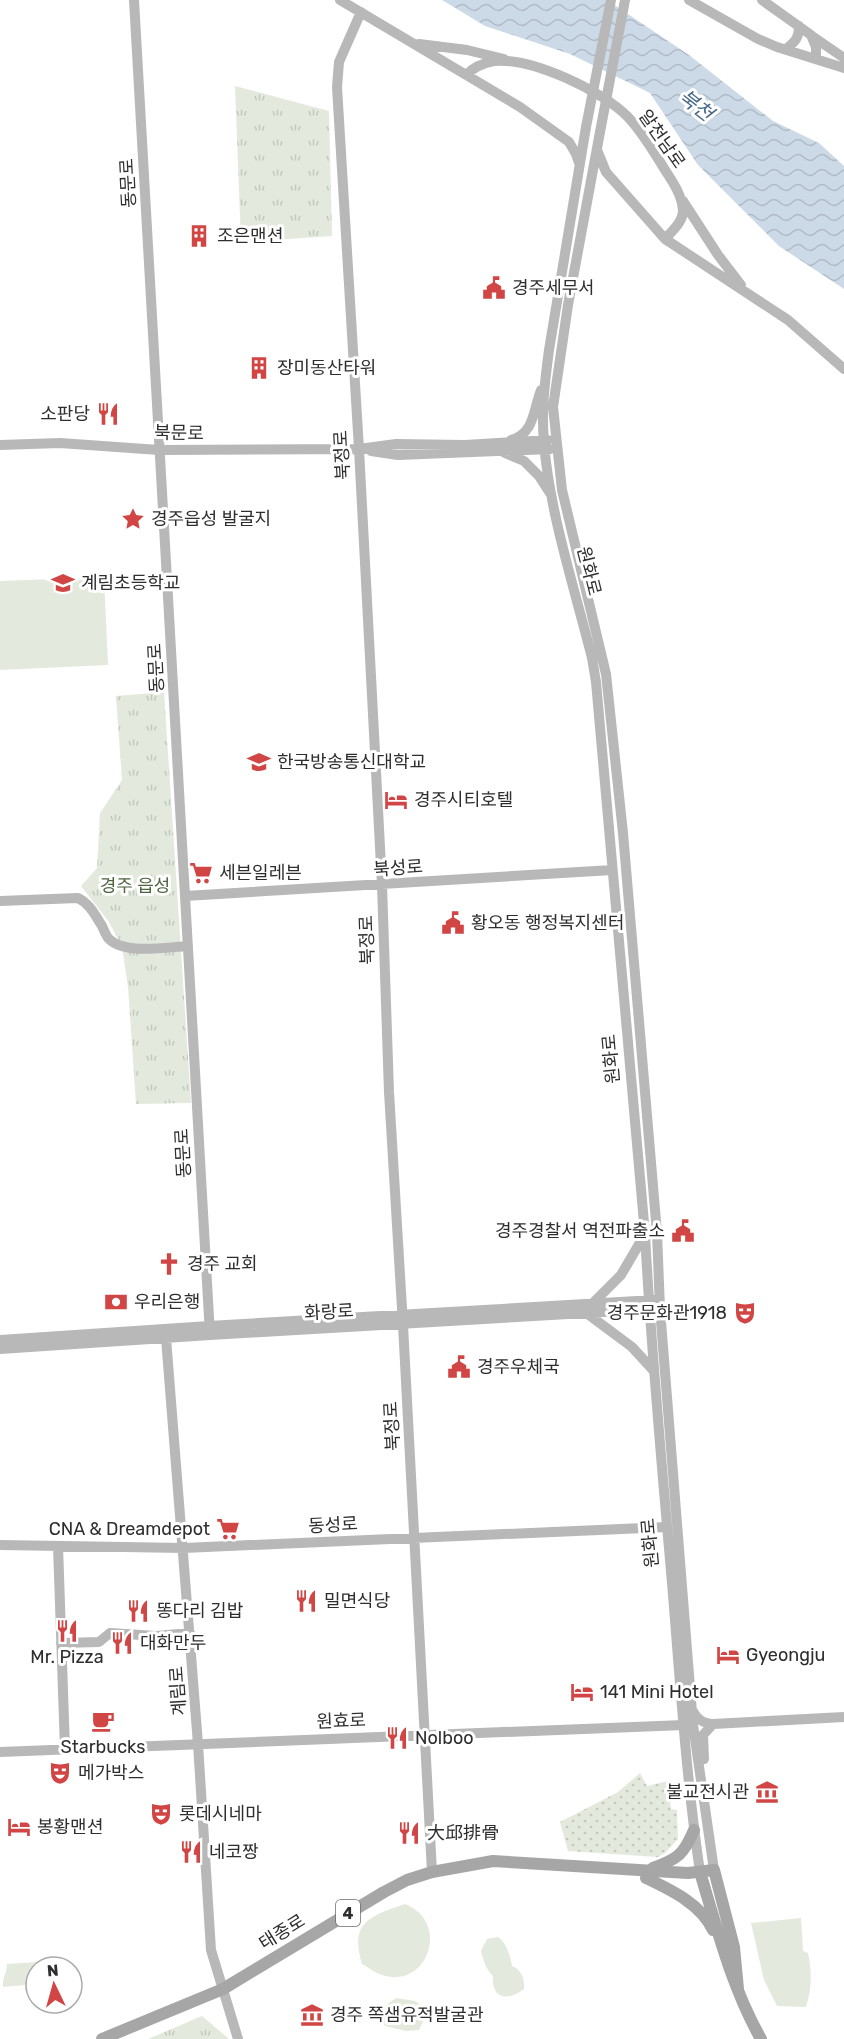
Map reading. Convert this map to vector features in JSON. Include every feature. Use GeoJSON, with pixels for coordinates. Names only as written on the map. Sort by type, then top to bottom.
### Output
{"type":"FeatureCollection","features":[{"type":"Feature","properties":{"kind":"main road"},"geometry":{"type":"LineString","coordinates":[[646,1874],[679,1857],[688,1845],[694,1830]]}},
{"type":"Feature","properties":{"kind":"main road","name":"태종로"},"geometry":{"type":"LineString","coordinates":[[102,2039],[223,1989],[384,1892],[407,1880],[432,1872],[484,1864],[495,1869],[646,1874],[690,1881],[701,1876],[715,1874]]}},
{"type":"Feature","properties":{"kind":"main road"},"geometry":{"type":"LineString","coordinates":[[646,1874],[679,1895],[709,1921],[738,1989]]}},
{"type":"Feature","properties":{"kind":"main road","name":"원화로"},"geometry":{"type":"LineString","coordinates":[[715,1874],[734,1947],[738,1989]]}},
{"type":"Feature","properties":{"kind":"main road","name":"원화로"},"geometry":{"type":"LineString","coordinates":[[701,1876],[748,2017],[761,2039]]}},
{"type":"Feature","properties":{"kind":"street","name":"동문로"},"geometry":{"type":"LineString","coordinates":[[134,0],[209,1330]]}},
{"type":"Feature","properties":{"kind":"street"},"geometry":{"type":"LineString","coordinates":[[340,0],[520,107],[569,142],[576,154],[579,166]]}},
{"type":"Feature","properties":{"kind":"street","name":"원화로"},"geometry":{"type":"LineString","coordinates":[[611,0],[554,310],[545,382],[544,445],[552,496],[592,658],[599,713],[645,1234],[655,1305],[692,1710],[703,1802],[715,1874]]}},
{"type":"Feature","properties":{"kind":"street","name":"원화로"},"geometry":{"type":"LineString","coordinates":[[625,0],[557,370],[553,407],[562,490],[569,526],[606,674],[629,895],[657,1233],[654,1371],[684,1725],[694,1830],[701,1876]]}},
{"type":"Feature","properties":{"kind":"street"},"geometry":{"type":"LineString","coordinates":[[689,0],[758,39],[844,68]]}},
{"type":"Feature","properties":{"kind":"street"},"geometry":{"type":"LineString","coordinates":[[762,0],[844,58]]}},
{"type":"Feature","properties":{"kind":"street","name":"북정로"},"geometry":{"type":"LineString","coordinates":[[361,12],[339,62],[337,87],[359,449],[382,885],[389,1092],[432,1872]]}},
{"type":"Feature","properties":{"kind":"street"},"geometry":{"type":"LineString","coordinates":[[786,49],[795,42],[799,35],[799,26]]}},
{"type":"Feature","properties":{"kind":"street"},"geometry":{"type":"LineString","coordinates":[[811,35],[816,47],[816,58]]}},
{"type":"Feature","properties":{"kind":"street"},"geometry":{"type":"LineString","coordinates":[[412,43],[478,52],[513,62]]}},
{"type":"Feature","properties":{"kind":"street","name":"알천남로"},"geometry":{"type":"LineString","coordinates":[[466,75],[478,66],[487,63],[513,62],[564,77],[611,102],[628,117],[645,138],[680,197],[683,211],[681,220],[665,239]]}},
{"type":"Feature","properties":{"kind":"street"},"geometry":{"type":"LineString","coordinates":[[569,142],[584,141]]}},
{"type":"Feature","properties":{"kind":"street"},"geometry":{"type":"LineString","coordinates":[[597,150],[606,172],[665,239],[788,320],[844,369]]}},
{"type":"Feature","properties":{"kind":"street"},"geometry":{"type":"LineString","coordinates":[[592,178],[599,172],[606,172]]}},
{"type":"Feature","properties":{"kind":"street"},"geometry":{"type":"LineString","coordinates":[[680,197],[744,290]]}},
{"type":"Feature","properties":{"kind":"street"},"geometry":{"type":"LineString","coordinates":[[545,382],[528,430],[503,447],[524,460],[539,476],[552,496]]}},
{"type":"Feature","properties":{"kind":"street","name":"북문로"},"geometry":{"type":"LineString","coordinates":[[0,445],[60,443],[159,450],[359,449],[396,444],[503,447],[556,444]]}},
{"type":"Feature","properties":{"kind":"street","name":"북성로"},"geometry":{"type":"LineString","coordinates":[[185,896],[612,870]]}},
{"type":"Feature","properties":{"kind":"street"},"geometry":{"type":"LineString","coordinates":[[0,901],[78,898],[92,908],[110,939],[122,947],[136,949],[188,946]]}},
{"type":"Feature","properties":{"kind":"street"},"geometry":{"type":"LineString","coordinates":[[645,1234],[621,1275],[590,1310],[632,1347],[654,1371]]}},
{"type":"Feature","properties":{"kind":"street","name":"화랑로"},"geometry":{"type":"LineString","coordinates":[[0,1340],[655,1305]]}},
{"type":"Feature","properties":{"kind":"street","name":"화랑로"},"geometry":{"type":"LineString","coordinates":[[0,1349],[166,1338],[209,1330]]}},
{"type":"Feature","properties":{"kind":"street","name":"계림로"},"geometry":{"type":"LineString","coordinates":[[166,1338],[184,1548],[211,1950],[238,2039]]}},
{"type":"Feature","properties":{"kind":"street","name":"동성로"},"geometry":{"type":"LineString","coordinates":[[0,1545],[184,1548],[667,1527]]}},
{"type":"Feature","properties":{"kind":"street"},"geometry":{"type":"LineString","coordinates":[[58,1546],[65,1749]]}},
{"type":"Feature","properties":{"kind":"street"},"geometry":{"type":"LineString","coordinates":[[61,1642],[99,1642],[110,1633],[156,1636],[190,1633]]}},
{"type":"Feature","properties":{"kind":"street"},"geometry":{"type":"LineString","coordinates":[[692,1710],[705,1724],[844,1717]]}},
{"type":"Feature","properties":{"kind":"street"},"geometry":{"type":"LineString","coordinates":[[703,1802],[706,1786],[703,1735],[713,1724]]}},
{"type":"Feature","properties":{"kind":"street","name":"원효로"},"geometry":{"type":"LineString","coordinates":[[0,1752],[684,1725]]}},
{"type":"Feature","properties":{"kind":"green space"},"geometry":{"type":"Polygon","coordinates":[[[235,86],[329,111],[332,236],[241,242],[235,86]]]}},
{"type":"Feature","properties":{"kind":"green space"},"geometry":{"type":"Polygon","coordinates":[[[104,577],[108,665],[0,670],[0,581],[104,577]]]}},
{"type":"Feature","properties":{"kind":"green space","name":"경주 읍성"},"geometry":{"type":"Polygon","coordinates":[[[164,692],[191,1103],[136,1104],[128,987],[122,947],[109,922],[81,886],[97,868],[100,813],[122,780],[116,696],[164,692]]]}},
{"type":"Feature","properties":{"kind":"green space"},"geometry":{"type":"Polygon","coordinates":[[[640,1773],[647,1786],[668,1781],[671,1809],[677,1810],[678,1839],[658,1857],[568,1851],[560,1822],[618,1792],[640,1773]]]}},
{"type":"Feature","properties":{"kind":"green space"},"geometry":{"type":"Polygon","coordinates":[[[405,1904],[419,1913],[427,1925],[430,1938],[428,1952],[422,1964],[411,1973],[398,1977],[382,1975],[362,1964],[358,1939],[361,1930],[373,1917],[405,1904]]]}},
{"type":"Feature","properties":{"kind":"green space"},"geometry":{"type":"Polygon","coordinates":[[[801,1918],[803,1951],[808,1953],[810,1967],[808,2000],[806,2007],[777,2006],[764,1980],[751,1923],[801,1918]]]}},
{"type":"Feature","properties":{"kind":"green space"},"geometry":{"type":"Polygon","coordinates":[[[498,1937],[508,1950],[512,1966],[518,1969],[523,1978],[524,1989],[513,1995],[502,1996],[495,1990],[493,1976],[487,1968],[481,1951],[487,1939],[498,1937]]]}},
{"type":"Feature","properties":{"kind":"green space"},"geometry":{"type":"Polygon","coordinates":[[[24,1963],[24,1985],[3,1987],[7,1964],[24,1963]]]}},
{"type":"Feature","properties":{"kind":"green space"},"geometry":{"type":"Polygon","coordinates":[[[396,1998],[415,2001],[424,2007],[426,2015],[419,2030],[406,2031],[385,2026],[381,2019],[383,2007],[396,1998]]]}},
{"type":"Feature","properties":{"kind":"green space"},"geometry":{"type":"Polygon","coordinates":[[[202,2016],[229,2039],[148,2039],[202,2016]]]}},
{"type":"Feature","properties":{"kind":"water","name":"북천"},"geometry":{"type":"Polygon","coordinates":[[[442,0],[607,0],[689,55],[773,121],[819,143],[844,166],[844,289],[779,246],[698,165],[650,93],[570,54],[485,26],[442,0]]]}},
{"type":"Feature","properties":{"kind":"place","name":"조은맨션"},"geometry":{"type":"Point","coordinates":[199,236]}},
{"type":"Feature","properties":{"kind":"place","name":"경주세무서"},"geometry":{"type":"Point","coordinates":[494,288]}},
{"type":"Feature","properties":{"kind":"place","name":"장미동산타워"},"geometry":{"type":"Point","coordinates":[259,368]}},
{"type":"Feature","properties":{"kind":"place","name":"소판당"},"geometry":{"type":"Point","coordinates":[108,414]}},
{"type":"Feature","properties":{"kind":"place","name":"경주읍성 발굴지"},"geometry":{"type":"Point","coordinates":[133,519]}},
{"type":"Feature","properties":{"kind":"place","name":"계림초등학교"},"geometry":{"type":"Point","coordinates":[63,583]}},
{"type":"Feature","properties":{"kind":"place","name":"한국방송통신대학교"},"geometry":{"type":"Point","coordinates":[259,762]}},
{"type":"Feature","properties":{"kind":"place","name":"경주시티호텔"},"geometry":{"type":"Point","coordinates":[396,800]}},
{"type":"Feature","properties":{"kind":"place","name":"세븐일레븐"},"geometry":{"type":"Point","coordinates":[201,873]}},
{"type":"Feature","properties":{"kind":"place","name":"황오동 행정복지센터"},"geometry":{"type":"Point","coordinates":[453,923]}},
{"type":"Feature","properties":{"kind":"place","name":"경주경찰서 역전파출소"},"geometry":{"type":"Point","coordinates":[683,1231]}},
{"type":"Feature","properties":{"kind":"place","name":"경주 교회"},"geometry":{"type":"Point","coordinates":[169,1264]}},
{"type":"Feature","properties":{"kind":"place","name":"우리은행"},"geometry":{"type":"Point","coordinates":[116,1302]}},
{"type":"Feature","properties":{"kind":"place","name":"경주문화관1918"},"geometry":{"type":"Point","coordinates":[745,1313]}},
{"type":"Feature","properties":{"kind":"place","name":"경주우체국"},"geometry":{"type":"Point","coordinates":[459,1367]}},
{"type":"Feature","properties":{"kind":"place","name":"CNA & Dreamdepot"},"geometry":{"type":"Point","coordinates":[228,1529]}},
{"type":"Feature","properties":{"kind":"place","name":"밀면식당"},"geometry":{"type":"Point","coordinates":[306,1601]}},
{"type":"Feature","properties":{"kind":"place","name":"똥다리 김밥"},"geometry":{"type":"Point","coordinates":[138,1611]}},
{"type":"Feature","properties":{"kind":"place","name":"Mr. Pizza"},"geometry":{"type":"Point","coordinates":[67,1631]}},
{"type":"Feature","properties":{"kind":"place","name":"대화만두"},"geometry":{"type":"Point","coordinates":[122,1643]}},
{"type":"Feature","properties":{"kind":"place","name":"Gyeongju"},"geometry":{"type":"Point","coordinates":[728,1655]}},
{"type":"Feature","properties":{"kind":"place","name":"141 Mini Hotel"},"geometry":{"type":"Point","coordinates":[582,1692]}},
{"type":"Feature","properties":{"kind":"place","name":"Starbucks"},"geometry":{"type":"Point","coordinates":[103,1721]}},
{"type":"Feature","properties":{"kind":"place","name":"Nolboo"},"geometry":{"type":"Point","coordinates":[397,1738]}},
{"type":"Feature","properties":{"kind":"place","name":"메가박스"},"geometry":{"type":"Point","coordinates":[60,1773]}},
{"type":"Feature","properties":{"kind":"place","name":"불교전시관"},"geometry":{"type":"Point","coordinates":[767,1792]}},
{"type":"Feature","properties":{"kind":"place","name":"롯데시네마"},"geometry":{"type":"Point","coordinates":[161,1814]}},
{"type":"Feature","properties":{"kind":"place","name":"봉황맨션"},"geometry":{"type":"Point","coordinates":[19,1827]}},
{"type":"Feature","properties":{"kind":"place","name":"大邱排骨"},"geometry":{"type":"Point","coordinates":[409,1833]}},
{"type":"Feature","properties":{"kind":"place","name":"네코짱"},"geometry":{"type":"Point","coordinates":[191,1852]}},
{"type":"Feature","properties":{"kind":"place","name":"경주 쪽샘유적발굴관"},"geometry":{"type":"Point","coordinates":[312,2015]}}]}
